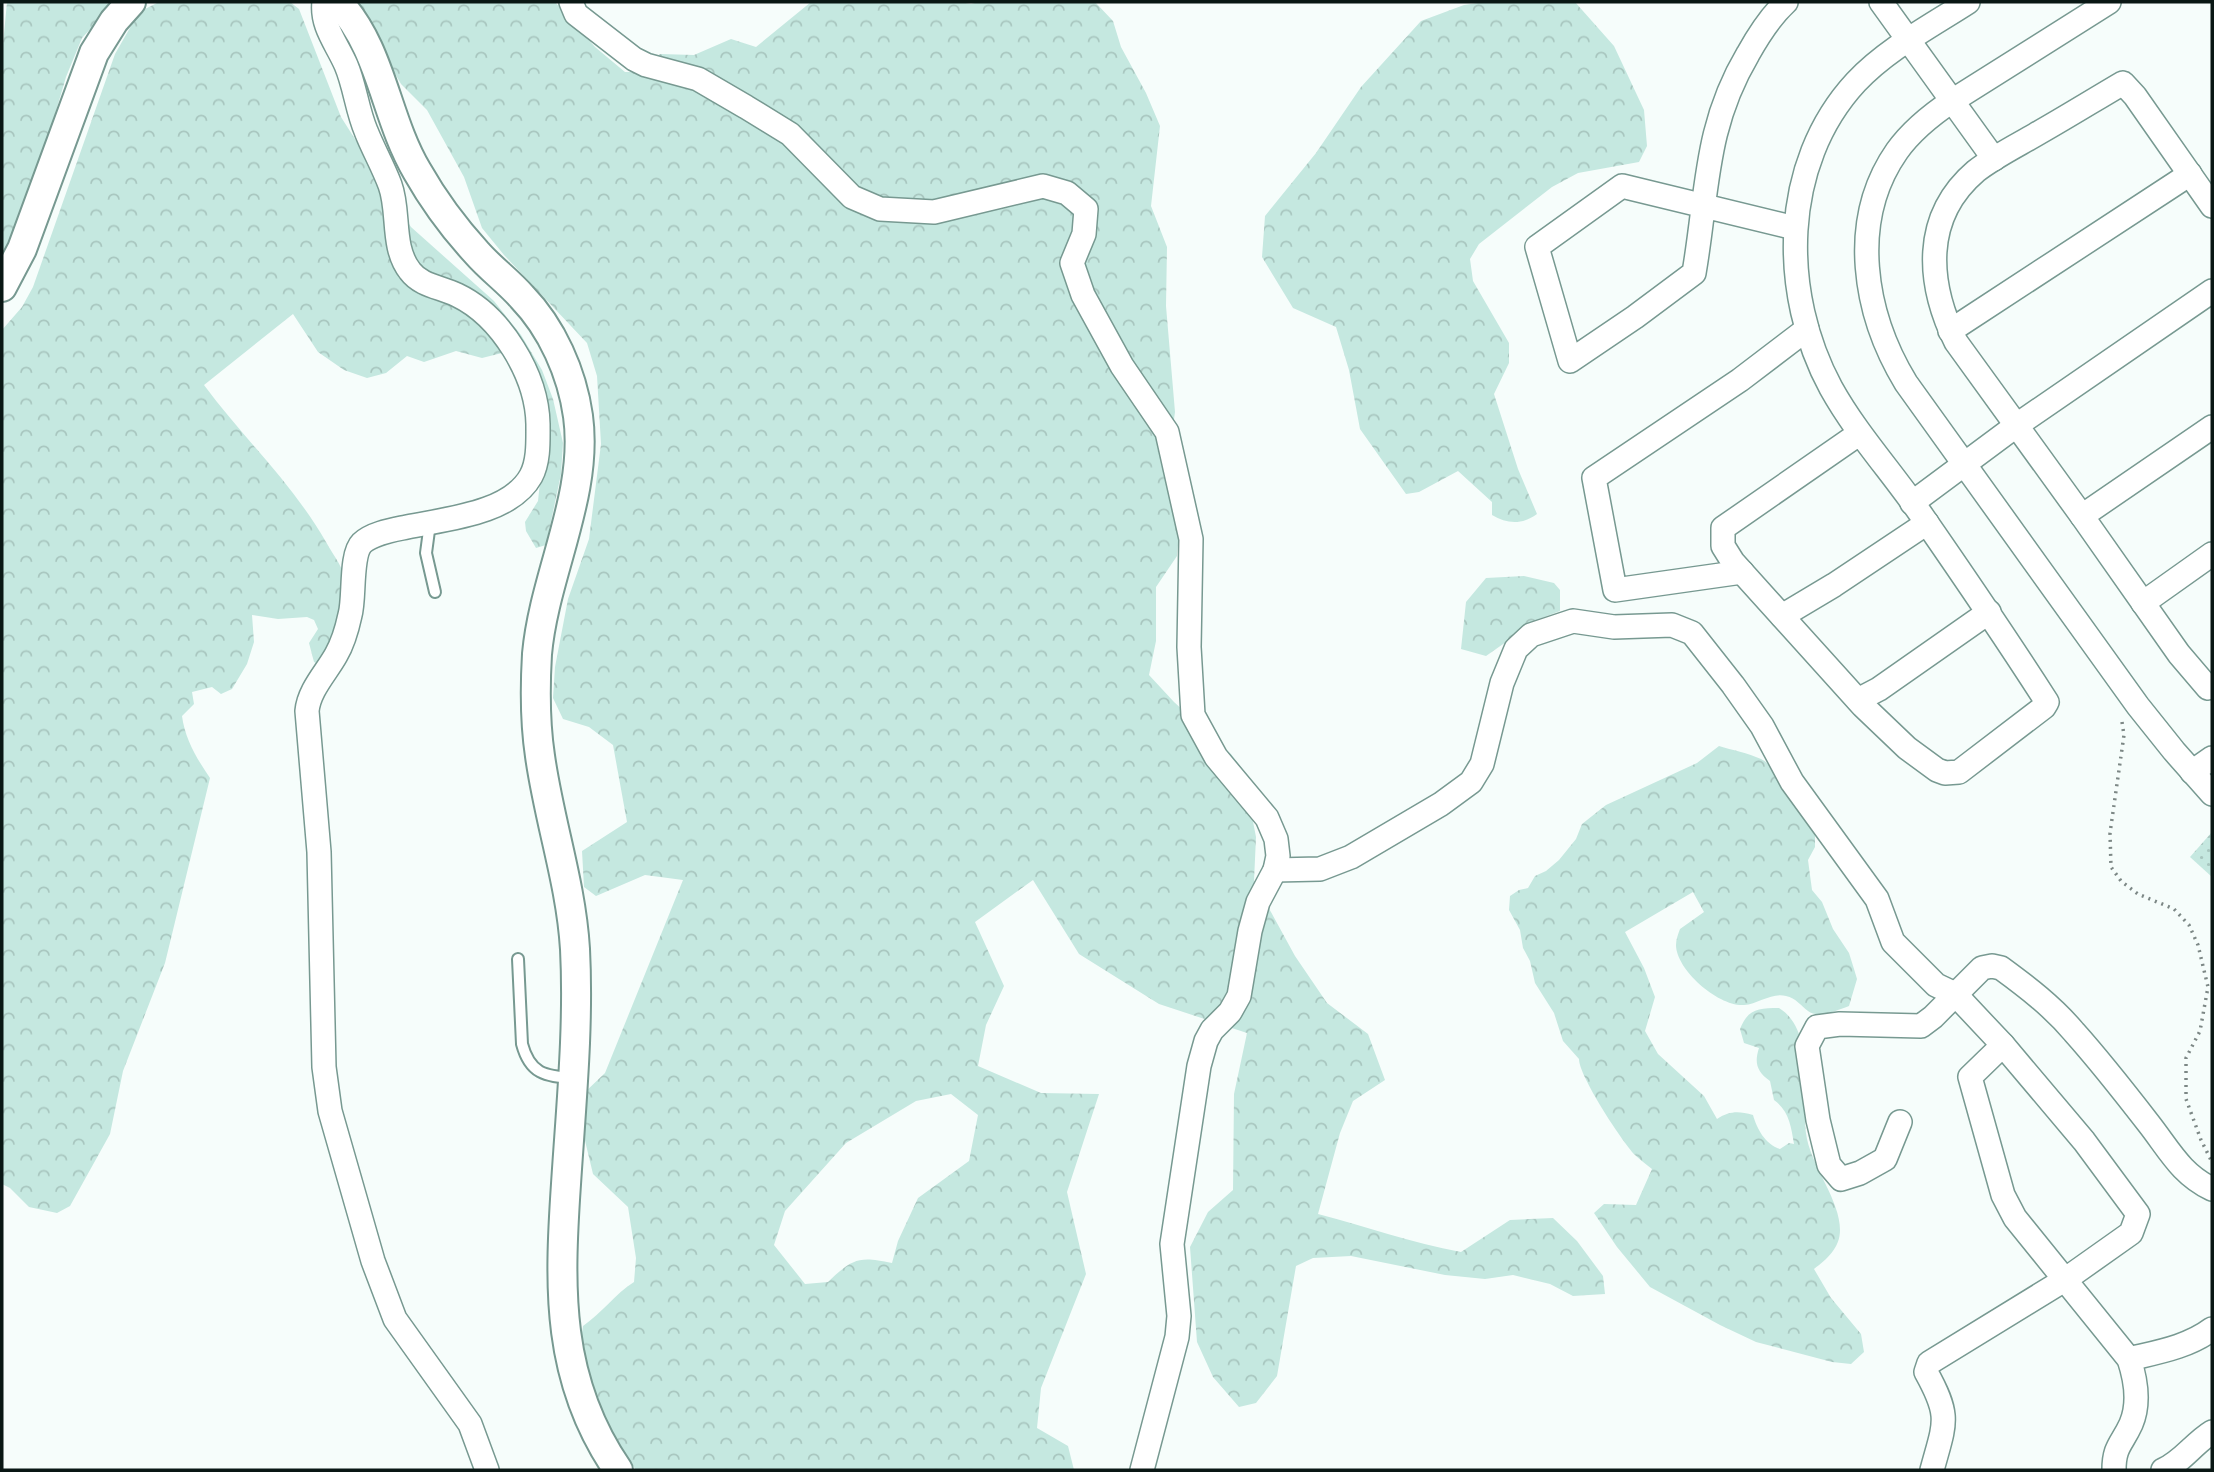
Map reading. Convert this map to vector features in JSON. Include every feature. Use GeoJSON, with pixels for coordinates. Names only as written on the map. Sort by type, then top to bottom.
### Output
{"type":"FeatureCollection","features":[{"type":"Feature","properties":{"kind":"street"},"geometry":{"type":"LineString","coordinates":[[2,287],[22,249],[94,53],[114,21],[131,2]]}},
{"type":"Feature","properties":{"kind":"street"},"geometry":{"type":"LineString","coordinates":[[324,2],[326,25],[347,66],[365,130],[390,185],[404,261],[417,279],[460,296],[492,322],[521,365],[536,407],[537,454],[532,474],[512,496],[490,509],[376,536],[362,543],[356,559],[352,611],[345,635],[337,655],[308,704],[320,852],[324,1068],[330,1111],[394,1319],[470,1424],[487,1470]]}},
{"type":"Feature","properties":{"kind":"street"},"geometry":{"type":"LineString","coordinates":[[338,2],[355,22],[369,47],[400,136],[415,168],[459,233],[480,257],[519,293],[537,315],[562,360],[575,402],[580,441],[577,478],[541,622],[536,683],[539,753],[567,886],[575,948],[575,1036],[561,1255],[565,1334],[582,1403],[594,1431],[618,1470]]}},
{"type":"Feature","properties":{"kind":"street"},"geometry":{"type":"LineString","coordinates":[[571,2],[576,14],[634,59],[646,65],[698,79],[746,107],[790,134],[852,197],[880,209],[934,212],[1043,186],[1067,193],[1086,209],[1084,234],[1072,263],[1083,295],[1116,354],[1167,432],[1191,539],[1189,647],[1193,715],[1216,757],[1267,818],[1276,839],[1278,856],[1275,870],[1258,902],[1239,996],[1206,1041],[1199,1066],[1172,1244],[1178,1316],[1177,1337],[1142,1470]]}},
{"type":"Feature","properties":{"kind":"street"},"geometry":{"type":"LineString","coordinates":[[1786,2],[1763,30],[1732,80],[1720,112],[1710,153],[1703,206],[1694,273],[1570,361],[1537,247],[1622,186],[1703,206],[1795,228]]}},
{"type":"Feature","properties":{"kind":"street"},"geometry":{"type":"LineString","coordinates":[[1881,2],[1994,159]]}},
{"type":"Feature","properties":{"kind":"street"},"geometry":{"type":"LineString","coordinates":[[1860,433],[1723,528],[1723,545],[1742,572],[1858,700],[1937,770],[1945,773],[1959,772],[2047,702],[1989,612],[1830,387],[1807,329],[1796,269],[1795,228],[1811,155],[1830,119],[1855,83],[1869,69],[1968,2]]}},
{"type":"Feature","properties":{"kind":"street"},"geometry":{"type":"LineString","coordinates":[[2109,2],[1952,101],[1909,136],[1886,169],[1874,200],[1866,255],[1876,318],[1892,359],[2102,657],[2212,794]]}},
{"type":"Feature","properties":{"kind":"street"},"geometry":{"type":"LineString","coordinates":[[2212,206],[2136,96],[2123,83],[1977,171],[1945,207],[1939,225],[1934,266],[1936,290],[1956,342],[2179,654],[2208,688],[2212,685]]}},
{"type":"Feature","properties":{"kind":"street"},"geometry":{"type":"LineString","coordinates":[[1950,331],[2190,174]]}},
{"type":"Feature","properties":{"kind":"street"},"geometry":{"type":"LineString","coordinates":[[1912,503],[2017,425],[2212,290]]}},
{"type":"Feature","properties":{"kind":"street"},"geometry":{"type":"LineString","coordinates":[[1742,572],[1615,590],[1594,478],[1740,380],[1807,329]]}},
{"type":"Feature","properties":{"kind":"street"},"geometry":{"type":"LineString","coordinates":[[2082,516],[2212,427]]}},
{"type":"Feature","properties":{"kind":"street"},"geometry":{"type":"LineString","coordinates":[[1782,616],[1927,523]]}},
{"type":"Feature","properties":{"kind":"street"},"geometry":{"type":"LineString","coordinates":[[2143,603],[2212,555]]}},
{"type":"Feature","properties":{"kind":"street"},"geometry":{"type":"LineString","coordinates":[[1858,700],[1880,689],[1989,612]]}},
{"type":"Feature","properties":{"kind":"street"},"geometry":{"type":"LineString","coordinates":[[1275,870],[1321,869],[1351,856],[1441,804],[1471,782],[1482,764],[1502,683],[1516,649],[1531,635],[1573,621],[1614,627],[1672,625],[1692,632],[1762,726],[1792,782],[1877,899],[1893,942],[1937,985],[1955,994],[2003,1045],[2084,1140],[2137,1214],[2131,1233],[2066,1279],[1929,1363],[1926,1372],[1942,1400],[1945,1420],[1932,1470]]}},
{"type":"Feature","properties":{"kind":"street"},"geometry":{"type":"LineString","coordinates":[[2192,772],[2212,758]]}},
{"type":"Feature","properties":{"kind":"street"},"geometry":{"type":"LineString","coordinates":[[1900,1122],[1885,1159],[1841,1179],[1829,1165],[1807,1046],[1817,1027],[1840,1024],[1921,1026],[1934,1017],[1982,968],[1992,966],[2001,968],[2018,981],[2075,1032],[2189,1176],[2212,1189]]}},
{"type":"Feature","properties":{"kind":"street"},"geometry":{"type":"LineString","coordinates":[[2003,1045],[1970,1077],[2003,1195],[2015,1218],[2129,1359],[2136,1388],[2136,1408],[2132,1423],[2116,1448],[2114,1470]]}},
{"type":"Feature","properties":{"kind":"street"},"geometry":{"type":"LineString","coordinates":[[2129,1359],[2180,1346],[2212,1329]]}},
{"type":"Feature","properties":{"kind":"street"},"geometry":{"type":"LineString","coordinates":[[2163,1470],[2212,1432]]}},
{"type":"Feature","properties":{"kind":"lane"},"geometry":{"type":"LineString","coordinates":[[430,522],[426,553],[435,592]]}},
{"type":"Feature","properties":{"kind":"lane"},"geometry":{"type":"LineString","coordinates":[[518,959],[522,1045],[525,1056],[531,1067],[539,1072],[551,1077],[572,1078]]}},
{"type":"Feature","properties":{"kind":"path"},"geometry":{"type":"LineString","coordinates":[[2121,710],[2124,736],[2110,833],[2111,867],[2121,881],[2137,894],[2174,909],[2189,925],[2198,945],[2207,987],[2200,1031],[2186,1058],[2186,1099],[2212,1162]]}},
{"type":"Feature","properties":{"kind":"green space"},"geometry":{"type":"Polygon","coordinates":[[[7,2],[126,2],[95,24],[82,38],[66,77],[36,179],[2,257],[2,55],[7,2]]]}},
{"type":"Feature","properties":{"kind":"green space"},"geometry":{"type":"Polygon","coordinates":[[[159,2],[290,2],[299,9],[341,117],[411,227],[494,301],[521,335],[542,370],[553,399],[563,443],[561,474],[546,545],[536,548],[526,531],[525,522],[538,501],[542,463],[514,350],[482,358],[456,351],[424,362],[407,356],[386,373],[367,378],[344,370],[318,352],[293,314],[204,385],[313,521],[343,573],[347,588],[346,603],[324,667],[314,662],[309,643],[318,629],[314,620],[307,617],[278,619],[252,615],[254,642],[247,664],[232,689],[221,694],[212,687],[192,692],[194,704],[182,716],[192,748],[210,778],[165,963],[123,1071],[110,1134],[70,1206],[57,1213],[29,1207],[10,1188],[2,1184],[2,330],[22,307],[33,287],[115,54],[139,12],[159,2]]]}},
{"type":"Feature","properties":{"kind":"green space"},"geometry":{"type":"Polygon","coordinates":[[[356,2],[555,2],[595,47],[625,72],[638,72],[660,54],[694,55],[731,39],[756,47],[811,2],[1095,2],[1113,21],[1121,47],[1160,126],[1151,206],[1167,247],[1166,306],[1175,412],[1167,469],[1180,523],[1177,556],[1156,587],[1156,641],[1149,675],[1231,754],[1243,770],[1256,837],[1254,881],[1295,956],[1327,1003],[1368,1034],[1385,1080],[1353,1101],[1340,1133],[1318,1214],[1461,1252],[1510,1220],[1553,1218],[1577,1241],[1603,1276],[1605,1294],[1573,1296],[1550,1284],[1513,1275],[1485,1279],[1445,1275],[1351,1256],[1313,1258],[1296,1266],[1277,1376],[1256,1403],[1239,1407],[1213,1377],[1197,1342],[1190,1247],[1208,1212],[1233,1190],[1234,1094],[1247,1033],[1159,1004],[1079,954],[1033,880],[975,922],[1004,986],[986,1025],[978,1066],[1041,1093],[1099,1094],[1067,1192],[1086,1274],[1041,1388],[1037,1428],[1068,1446],[1074,1470],[636,1470],[617,1444],[599,1409],[579,1352],[583,1326],[634,1282],[636,1258],[628,1207],[593,1174],[581,1124],[583,1094],[605,1073],[683,880],[645,875],[596,896],[584,887],[582,851],[627,822],[613,745],[589,727],[563,719],[553,698],[555,667],[568,599],[589,539],[601,444],[597,376],[587,343],[482,228],[464,177],[427,110],[401,84],[368,19],[356,2]],[[951,1094],[916,1101],[846,1143],[785,1211],[774,1245],[805,1284],[828,1282],[857,1261],[892,1263],[898,1241],[918,1198],[969,1161],[978,1115],[951,1094]]]}},
{"type":"Feature","properties":{"kind":"green space"},"geometry":{"type":"Polygon","coordinates":[[[1485,2],[1575,2],[1614,46],[1644,110],[1647,146],[1639,162],[1578,173],[1552,187],[1479,244],[1470,259],[1473,281],[1509,343],[1509,363],[1494,394],[1518,469],[1537,514],[1514,522],[1492,515],[1492,502],[1458,471],[1419,492],[1406,494],[1360,429],[1349,370],[1336,327],[1293,308],[1262,257],[1265,216],[1316,153],[1361,87],[1421,21],[1464,5],[1485,2]]]}},
{"type":"Feature","properties":{"kind":"green space"},"geometry":{"type":"Polygon","coordinates":[[[1524,576],[1554,583],[1560,590],[1560,611],[1539,619],[1486,656],[1461,649],[1466,602],[1486,578],[1524,576]]]}},
{"type":"Feature","properties":{"kind":"green space"},"geometry":{"type":"Polygon","coordinates":[[[1719,746],[1756,757],[1768,764],[1815,833],[1815,847],[1808,860],[1812,890],[1822,902],[1833,929],[1849,953],[1857,979],[1849,1006],[1822,1014],[1812,1013],[1793,998],[1781,995],[1744,1005],[1723,1000],[1691,975],[1678,955],[1676,943],[1680,929],[1704,912],[1693,892],[1625,932],[1644,968],[1655,997],[1645,1031],[1658,1054],[1704,1096],[1717,1119],[1734,1112],[1753,1115],[1762,1135],[1770,1144],[1780,1149],[1789,1143],[1794,1144],[1788,1119],[1774,1100],[1770,1081],[1758,1067],[1759,1048],[1744,1043],[1740,1029],[1750,1014],[1760,1009],[1779,1008],[1791,1019],[1799,1033],[1803,1050],[1807,1139],[1839,1219],[1840,1230],[1835,1248],[1814,1269],[1831,1298],[1861,1334],[1864,1352],[1851,1364],[1832,1362],[1756,1342],[1720,1325],[1650,1287],[1617,1247],[1594,1213],[1604,1204],[1636,1205],[1652,1169],[1635,1155],[1620,1136],[1593,1093],[1579,1059],[1563,1041],[1554,1013],[1535,983],[1520,930],[1509,910],[1510,896],[1528,888],[1535,876],[1559,860],[1576,839],[1582,824],[1606,805],[1697,763],[1719,746]]]}},
{"type":"Feature","properties":{"kind":"green space"},"geometry":{"type":"Polygon","coordinates":[[[2212,832],[2212,877],[2190,857],[2212,832]]]}}]}
